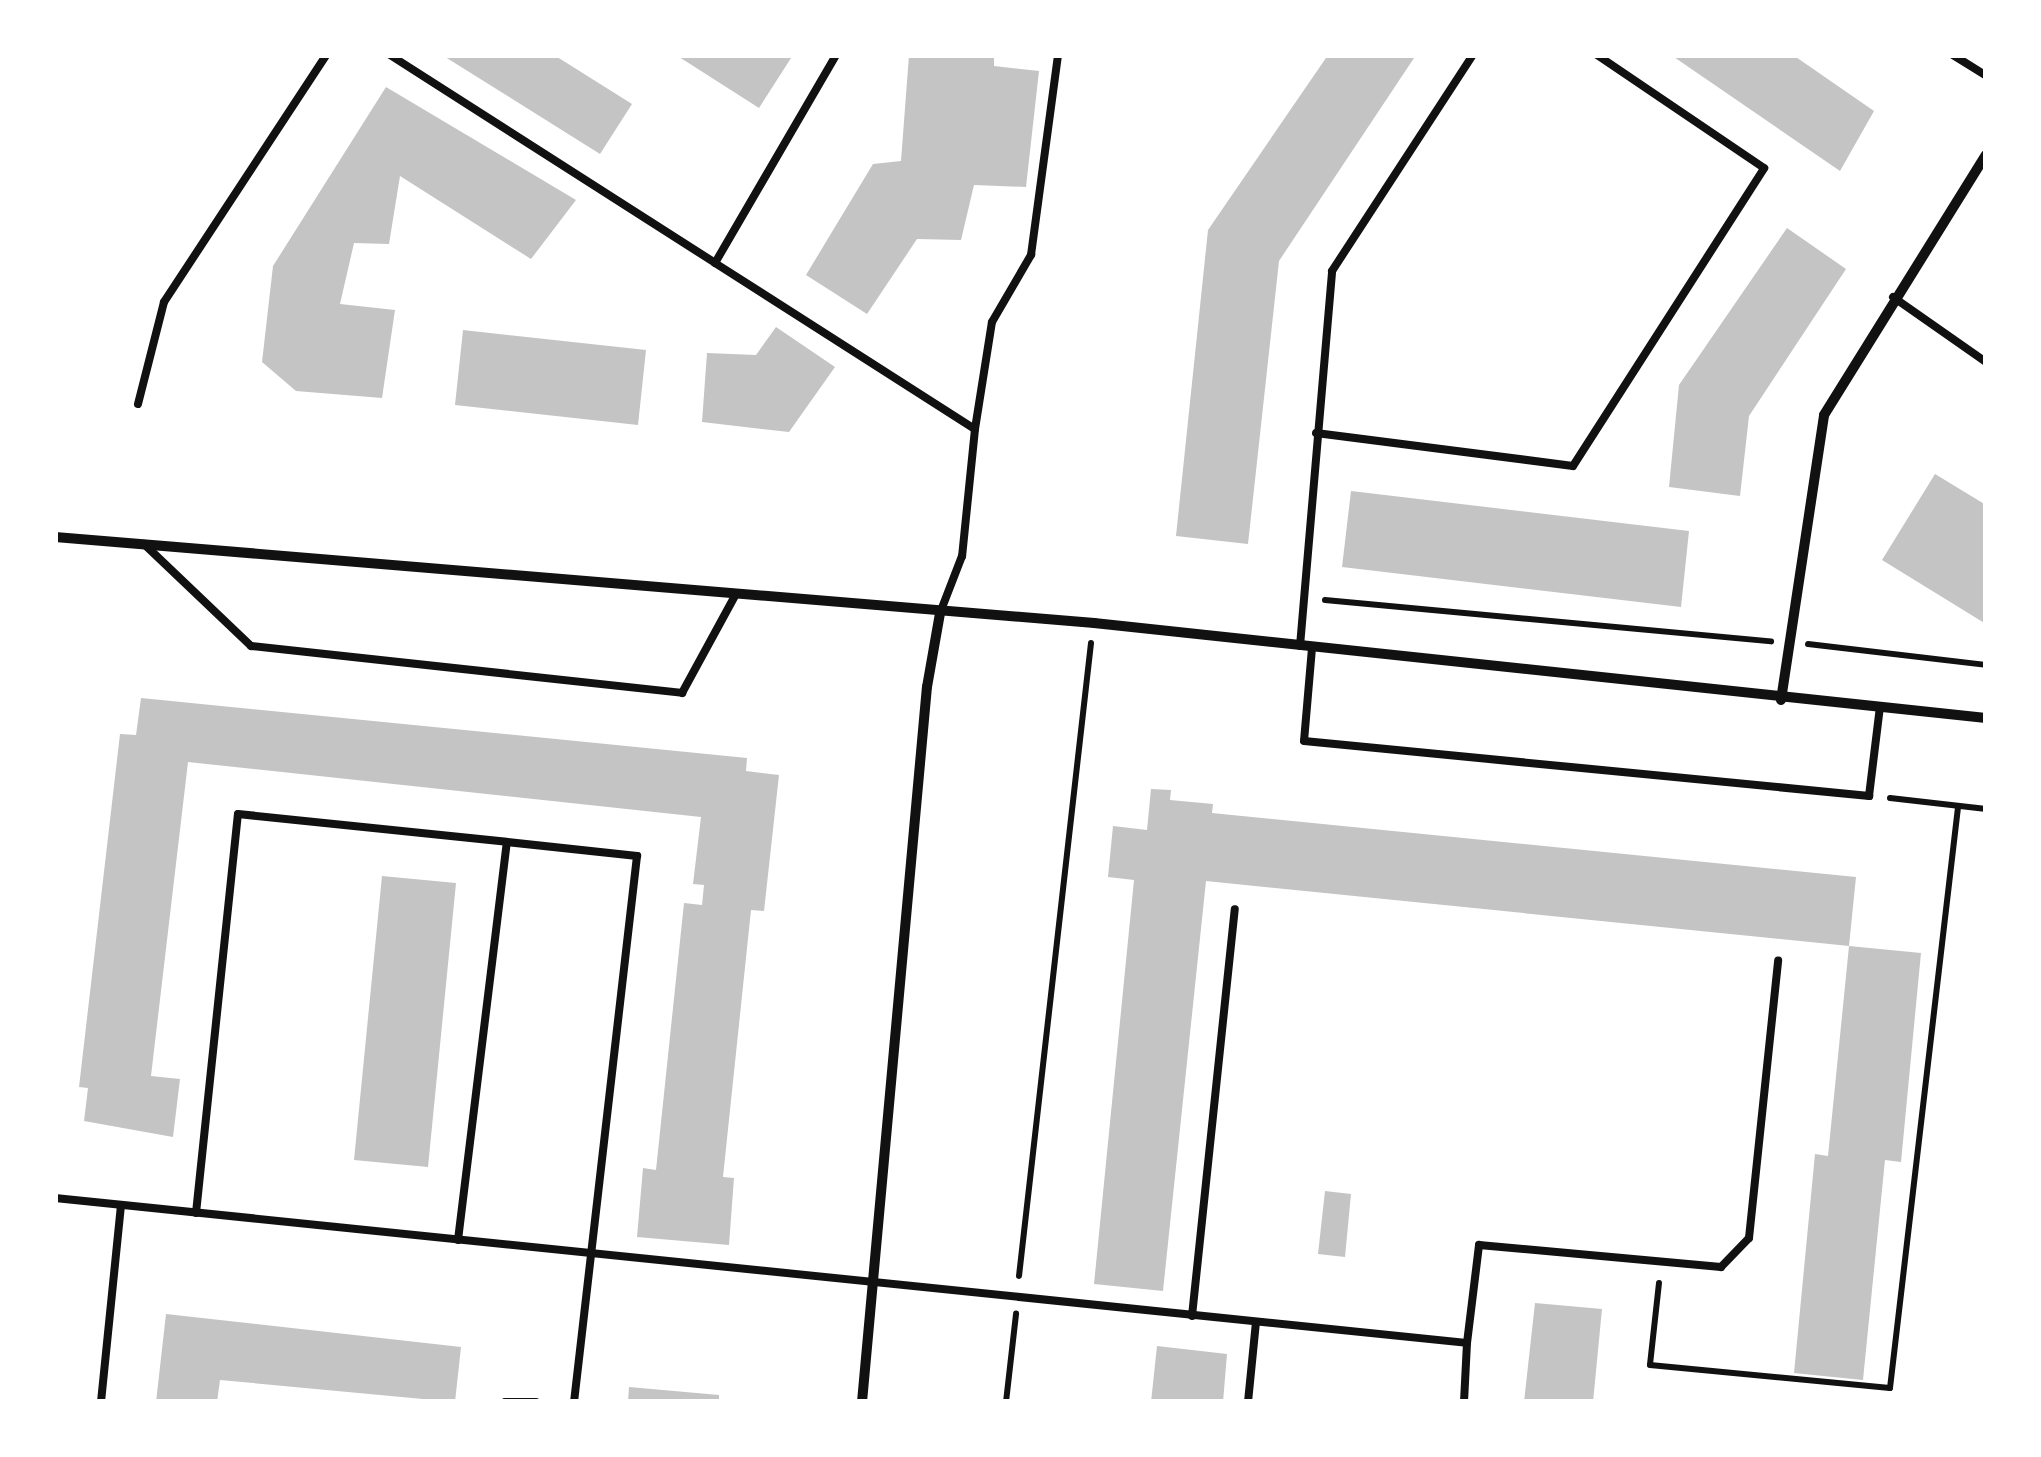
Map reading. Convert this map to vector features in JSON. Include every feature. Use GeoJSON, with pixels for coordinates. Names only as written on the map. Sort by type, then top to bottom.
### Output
{"type":"FeatureCollection","features":[{"type":"Feature","properties":{"kind":"street"},"geometry":{"type":"LineString","coordinates":[[1781,700],[1824,414],[1893,297],[1986,155]]}},
{"type":"Feature","properties":{"kind":"street"},"geometry":{"type":"LineString","coordinates":[[55,538],[940,613],[1094,622],[1781,700],[1986,718]]}},
{"type":"Feature","properties":{"kind":"street"},"geometry":{"type":"LineString","coordinates":[[862,1402],[876,1282],[927,687],[940,613]]}},
{"type":"Feature","properties":{"kind":"lane"},"geometry":{"type":"LineString","coordinates":[[138,404],[164,302],[326,55]]}},
{"type":"Feature","properties":{"kind":"lane"},"geometry":{"type":"LineString","coordinates":[[390,55],[975,429]]}},
{"type":"Feature","properties":{"kind":"lane"},"geometry":{"type":"LineString","coordinates":[[716,263],[836,55]]}},
{"type":"Feature","properties":{"kind":"lane"},"geometry":{"type":"LineString","coordinates":[[940,613],[962,556],[975,429],[992,322],[1031,255],[1058,55]]}},
{"type":"Feature","properties":{"kind":"lane"},"geometry":{"type":"LineString","coordinates":[[1473,55],[1332,271],[1302,598],[1306,647],[1304,741],[1869,796],[1880,708]]}},
{"type":"Feature","properties":{"kind":"lane"},"geometry":{"type":"LineString","coordinates":[[1316,432],[1572,466],[1764,168],[1598,55]]}},
{"type":"Feature","properties":{"kind":"lane"},"geometry":{"type":"LineString","coordinates":[[1953,55],[1986,76]]}},
{"type":"Feature","properties":{"kind":"lane"},"geometry":{"type":"LineString","coordinates":[[1893,297],[1986,362]]}},
{"type":"Feature","properties":{"kind":"lane"},"geometry":{"type":"LineString","coordinates":[[144,544],[251,646],[682,693],[736,594]]}},
{"type":"Feature","properties":{"kind":"lane"},"geometry":{"type":"LineString","coordinates":[[196,1213],[238,814],[638,856],[574,1402]]}},
{"type":"Feature","properties":{"kind":"lane"},"geometry":{"type":"LineString","coordinates":[[458,1240],[507,842]]}},
{"type":"Feature","properties":{"kind":"lane"},"geometry":{"type":"LineString","coordinates":[[1192,1316],[1235,909]]}},
{"type":"Feature","properties":{"kind":"lane"},"geometry":{"type":"LineString","coordinates":[[1464,1402],[1479,1246],[1721,1267],[1748,1238],[1778,961]]}},
{"type":"Feature","properties":{"kind":"lane"},"geometry":{"type":"LineString","coordinates":[[55,1198],[1467,1342]]}},
{"type":"Feature","properties":{"kind":"lane"},"geometry":{"type":"LineString","coordinates":[[101,1402],[121,1205]]}},
{"type":"Feature","properties":{"kind":"lane"},"geometry":{"type":"LineString","coordinates":[[1248,1402],[1256,1322]]}},
{"type":"Feature","properties":{"kind":"lane"},"geometry":{"type":"LineString","coordinates":[[505,1402],[536,1402]]}},
{"type":"Feature","properties":{"kind":"path"},"geometry":{"type":"LineString","coordinates":[[1302,598],[1791,642],[1986,664]]}},
{"type":"Feature","properties":{"kind":"path"},"geometry":{"type":"LineString","coordinates":[[1006,1402],[1078,718],[1094,622]]}},
{"type":"Feature","properties":{"kind":"path"},"geometry":{"type":"LineString","coordinates":[[1869,796],[1986,809]]}},
{"type":"Feature","properties":{"kind":"path"},"geometry":{"type":"LineString","coordinates":[[1662,1262],[1650,1365],[1890,1388],[1958,806]]}},
{"type":"Feature","properties":{"kind":"building"},"geometry":{"type":"Polygon","coordinates":[[[442,55],[554,55],[632,104],[600,154],[442,55]]]}},
{"type":"Feature","properties":{"kind":"building"},"geometry":{"type":"Polygon","coordinates":[[[676,55],[793,55],[759,108],[676,55]]]}},
{"type":"Feature","properties":{"kind":"building"},"geometry":{"type":"Polygon","coordinates":[[[909,55],[994,55],[994,66],[1039,71],[1026,187],[974,185],[961,240],[917,239],[867,314],[806,275],[873,164],[901,161],[909,55]]]}},
{"type":"Feature","properties":{"kind":"building"},"geometry":{"type":"Polygon","coordinates":[[[1328,55],[1416,55],[1279,261],[1248,544],[1176,536],[1208,230],[1328,55]]]}},
{"type":"Feature","properties":{"kind":"building"},"geometry":{"type":"Polygon","coordinates":[[[1671,55],[1793,55],[1874,111],[1840,171],[1671,55]]]}},
{"type":"Feature","properties":{"kind":"building"},"geometry":{"type":"Polygon","coordinates":[[[386,87],[576,200],[531,259],[400,176],[389,244],[354,243],[340,304],[395,310],[382,398],[296,391],[262,362],[273,266],[386,87]]]}},
{"type":"Feature","properties":{"kind":"building"},"geometry":{"type":"Polygon","coordinates":[[[1787,228],[1846,269],[1749,416],[1740,496],[1669,487],[1679,385],[1787,228]]]}},
{"type":"Feature","properties":{"kind":"building"},"geometry":{"type":"Polygon","coordinates":[[[776,327],[835,367],[789,432],[702,422],[707,353],[756,355],[776,327]]]}},
{"type":"Feature","properties":{"kind":"building"},"geometry":{"type":"Polygon","coordinates":[[[463,330],[646,350],[638,425],[455,405],[463,330]]]}},
{"type":"Feature","properties":{"kind":"building"},"geometry":{"type":"Polygon","coordinates":[[[1935,474],[1986,505],[1986,624],[1882,560],[1935,474]]]}},
{"type":"Feature","properties":{"kind":"building"},"geometry":{"type":"Polygon","coordinates":[[[1351,491],[1689,531],[1681,607],[1342,567],[1351,491]]]}},
{"type":"Feature","properties":{"kind":"building"},"geometry":{"type":"Polygon","coordinates":[[[141,698],[747,758],[746,771],[779,775],[764,911],[751,910],[723,1177],[734,1178],[729,1245],[637,1237],[643,1168],[656,1170],[684,903],[702,905],[704,885],[693,884],[701,817],[188,762],[151,1076],[180,1079],[173,1137],[84,1121],[88,1088],[79,1087],[120,734],[136,735],[141,698]]]}},
{"type":"Feature","properties":{"kind":"building"},"geometry":{"type":"Polygon","coordinates":[[[1151,789],[1171,790],[1170,800],[1213,804],[1212,813],[1856,877],[1849,946],[1206,881],[1163,1291],[1094,1284],[1134,880],[1108,877],[1113,826],[1147,830],[1151,789]]]}},
{"type":"Feature","properties":{"kind":"building"},"geometry":{"type":"Polygon","coordinates":[[[382,876],[456,883],[428,1167],[354,1160],[382,876]]]}},
{"type":"Feature","properties":{"kind":"building"},"geometry":{"type":"Polygon","coordinates":[[[1849,946],[1921,953],[1901,1162],[1885,1160],[1863,1380],[1794,1373],[1815,1154],[1828,1156],[1849,946]]]}},
{"type":"Feature","properties":{"kind":"building"},"geometry":{"type":"Polygon","coordinates":[[[1325,1191],[1351,1194],[1345,1257],[1318,1254],[1325,1191]]]}},
{"type":"Feature","properties":{"kind":"building"},"geometry":{"type":"Polygon","coordinates":[[[1535,1303],[1602,1309],[1593,1402],[1524,1402],[1535,1303]]]}},
{"type":"Feature","properties":{"kind":"building"},"geometry":{"type":"Polygon","coordinates":[[[166,1314],[461,1347],[455,1402],[220,1380],[217,1402],[156,1402],[166,1314]]]}},
{"type":"Feature","properties":{"kind":"building"},"geometry":{"type":"Polygon","coordinates":[[[1157,1346],[1227,1354],[1223,1402],[1151,1402],[1157,1346]]]}},
{"type":"Feature","properties":{"kind":"building"},"geometry":{"type":"Polygon","coordinates":[[[629,1387],[719,1395],[719,1402],[628,1402],[629,1387]]]}}]}
